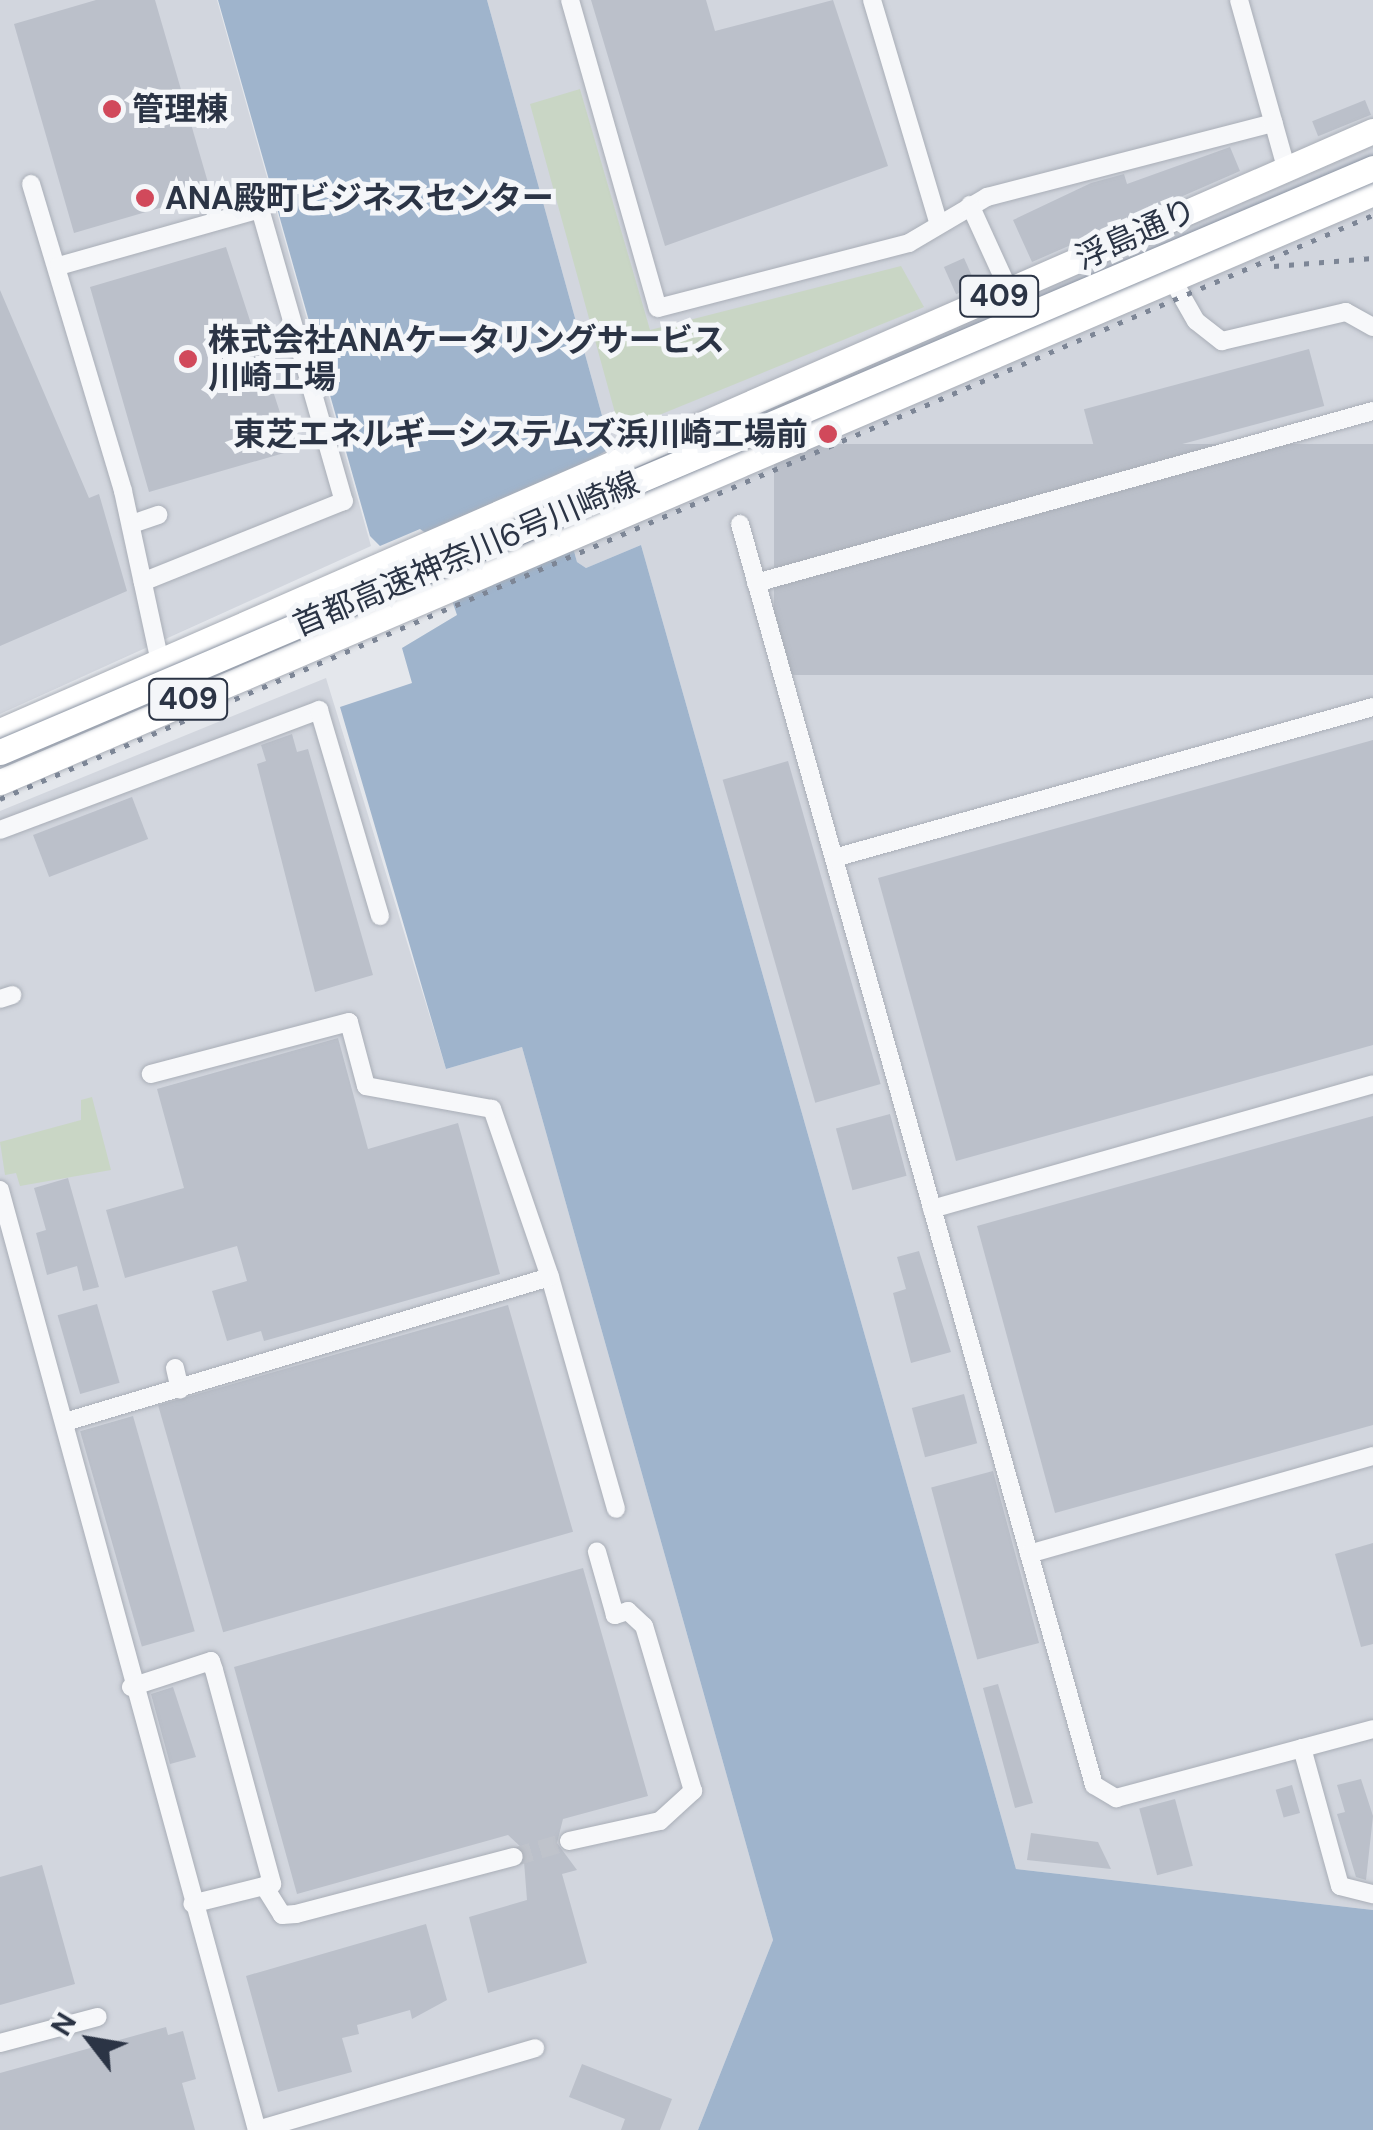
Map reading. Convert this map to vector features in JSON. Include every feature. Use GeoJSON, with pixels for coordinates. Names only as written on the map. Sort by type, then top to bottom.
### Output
{"type":"FeatureCollection","features":[{"type":"Feature","properties":{"kind":"highway","name":"浮島通り"},"geometry":{"type":"LineString","coordinates":[[158,663],[626,463],[1373,131]]}},
{"type":"Feature","properties":{"kind":"highway","name":"首都高速神奈川6号川崎線"},"geometry":{"type":"LineString","coordinates":[[0,734],[1373,154]]}},
{"type":"Feature","properties":{"kind":"highway","name":"首都高速神奈川6号川崎線"},"geometry":{"type":"LineString","coordinates":[[0,756],[112,704],[1373,168]]}},
{"type":"Feature","properties":{"kind":"highway","name":"浮島通り"},"geometry":{"type":"LineString","coordinates":[[176,704],[639,502],[1373,193]]}},
{"type":"Feature","properties":{"kind":"highway","name":"409"},"geometry":{"type":"LineString","coordinates":[[0,734],[158,663]]}},
{"type":"Feature","properties":{"kind":"highway","name":"409"},"geometry":{"type":"LineString","coordinates":[[0,782],[176,704]]}},
{"type":"Feature","properties":{"kind":"lane"},"geometry":{"type":"LineString","coordinates":[[570,0],[658,308],[909,243],[970,206],[1274,122]]}},
{"type":"Feature","properties":{"kind":"lane"},"geometry":{"type":"LineString","coordinates":[[872,0],[938,222]]}},
{"type":"Feature","properties":{"kind":"lane"},"geometry":{"type":"LineString","coordinates":[[1238,0],[1286,167]]}},
{"type":"Feature","properties":{"kind":"lane"},"geometry":{"type":"LineString","coordinates":[[31,184],[59,266],[132,524],[158,663],[176,704]]}},
{"type":"Feature","properties":{"kind":"lane"},"geometry":{"type":"LineString","coordinates":[[970,206],[1030,338]]}},
{"type":"Feature","properties":{"kind":"lane"},"geometry":{"type":"LineString","coordinates":[[59,266],[260,209],[344,501],[144,582]]}},
{"type":"Feature","properties":{"kind":"lane"},"geometry":{"type":"LineString","coordinates":[[1172,280],[1196,321],[1222,341],[1346,312],[1373,328]]}},
{"type":"Feature","properties":{"kind":"lane"},"geometry":{"type":"LineString","coordinates":[[756,584],[1373,412]]}},
{"type":"Feature","properties":{"kind":"lane"},"geometry":{"type":"LineString","coordinates":[[132,524],[158,515]]}},
{"type":"Feature","properties":{"kind":"lane"},"geometry":{"type":"LineString","coordinates":[[740,524],[1029,1554],[1102,1794],[1373,1729]]}},
{"type":"Feature","properties":{"kind":"lane"},"geometry":{"type":"LineString","coordinates":[[834,858],[1373,707]]}},
{"type":"Feature","properties":{"kind":"lane"},"geometry":{"type":"LineString","coordinates":[[0,830],[319,710],[380,916]]}},
{"type":"Feature","properties":{"kind":"lane"},"geometry":{"type":"LineString","coordinates":[[151,1074],[349,1022],[366,1086],[492,1109],[550,1277],[616,1509]]}},
{"type":"Feature","properties":{"kind":"lane"},"geometry":{"type":"LineString","coordinates":[[932,1209],[1373,1084]]}},
{"type":"Feature","properties":{"kind":"lane"},"geometry":{"type":"LineString","coordinates":[[0,1190],[131,1687],[257,2130],[535,2048]]}},
{"type":"Feature","properties":{"kind":"lane"},"geometry":{"type":"LineString","coordinates":[[64,1422],[550,1277]]}},
{"type":"Feature","properties":{"kind":"lane"},"geometry":{"type":"LineString","coordinates":[[175,1368],[180,1389]]}},
{"type":"Feature","properties":{"kind":"lane"},"geometry":{"type":"LineString","coordinates":[[1029,1554],[1373,1456]]}},
{"type":"Feature","properties":{"kind":"lane"},"geometry":{"type":"LineString","coordinates":[[570,1841],[660,1820],[694,1791],[644,1626],[628,1612],[615,1615],[597,1552]]}},
{"type":"Feature","properties":{"kind":"lane"},"geometry":{"type":"LineString","coordinates":[[131,1687],[212,1662],[272,1884],[192,1904]]}},
{"type":"Feature","properties":{"kind":"lane"},"geometry":{"type":"LineString","coordinates":[[1302,1748],[1340,1886],[1373,1894]]}},
{"type":"Feature","properties":{"kind":"lane"},"geometry":{"type":"LineString","coordinates":[[264,1886],[282,1915],[296,1914],[514,1856]]}},
{"type":"Feature","properties":{"kind":"lane"},"geometry":{"type":"LineString","coordinates":[[0,2042],[98,2016]]}},
{"type":"Feature","properties":{"kind":"shaded area"},"geometry":{"type":"Polygon","coordinates":[[[0,0],[217,0],[371,546],[0,714],[0,0]]]}},
{"type":"Feature","properties":{"kind":"shaded area"},"geometry":{"type":"Polygon","coordinates":[[[487,0],[1373,0],[1373,1910],[1016,1869],[641,545],[586,568],[577,562],[555,481],[611,448],[487,0]]]}},
{"type":"Feature","properties":{"kind":"shaded area"},"geometry":{"type":"Polygon","coordinates":[[[326,678],[446,1069],[522,1047],[773,1940],[698,2130],[0,2130],[0,811],[326,678]]]}},
{"type":"Feature","properties":{"kind":"green space"},"geometry":{"type":"Polygon","coordinates":[[[580,89],[650,330],[901,266],[924,307],[620,431],[530,104],[580,89]]]}},
{"type":"Feature","properties":{"kind":"green space"},"geometry":{"type":"Polygon","coordinates":[[[92,1097],[111,1170],[20,1186],[16,1173],[5,1175],[0,1142],[81,1120],[81,1100],[92,1097]]]}},
{"type":"Feature","properties":{"kind":"water"},"geometry":{"type":"Polygon","coordinates":[[[218,0],[487,0],[611,448],[555,481],[577,562],[586,568],[641,545],[1016,1869],[1373,1910],[1373,2130],[698,2130],[773,1940],[522,1047],[446,1069],[340,707],[412,683],[402,648],[457,615],[430,536],[420,529],[380,546],[370,536],[218,0]]]}},
{"type":"Feature","properties":{"kind":"building","name":"管理棟"},"geometry":{"type":"Polygon","coordinates":[[[96,0],[155,0],[211,193],[74,233],[14,24],[96,0]]]}},
{"type":"Feature","properties":{"kind":"building"},"geometry":{"type":"Polygon","coordinates":[[[591,0],[706,0],[715,31],[833,0],[888,166],[665,246],[591,0]]]}},
{"type":"Feature","properties":{"kind":"building"},"geometry":{"type":"Polygon","coordinates":[[[1365,100],[1371,115],[1318,136],[1312,121],[1365,100]]]}},
{"type":"Feature","properties":{"kind":"building"},"geometry":{"type":"Polygon","coordinates":[[[1230,147],[1240,171],[1032,262],[1013,220],[1091,183],[1124,174],[1127,184],[1230,147]]]}},
{"type":"Feature","properties":{"kind":"building","name":"株式会社ANAケータリングサービス 川崎工場"},"geometry":{"type":"Polygon","coordinates":[[[226,247],[286,431],[278,433],[284,453],[149,492],[90,287],[226,247]]]}},
{"type":"Feature","properties":{"kind":"building"},"geometry":{"type":"Polygon","coordinates":[[[964,258],[976,285],[956,294],[944,267],[964,258]]]}},
{"type":"Feature","properties":{"kind":"building"},"geometry":{"type":"Polygon","coordinates":[[[0,290],[89,498],[99,494],[127,591],[0,646],[0,290]]]}},
{"type":"Feature","properties":{"kind":"building"},"geometry":{"type":"Polygon","coordinates":[[[1309,349],[1324,406],[1099,466],[1084,409],[1309,349]]]}},
{"type":"Feature","properties":{"kind":"building"},"geometry":{"type":"Polygon","coordinates":[[[774,444],[1373,444],[1373,675],[774,675],[774,444]]]}},
{"type":"Feature","properties":{"kind":"building"},"geometry":{"type":"Polygon","coordinates":[[[292,734],[297,752],[308,749],[373,975],[315,992],[257,764],[266,761],[261,745],[292,734]]]}},
{"type":"Feature","properties":{"kind":"building"},"geometry":{"type":"Polygon","coordinates":[[[1373,740],[1373,1045],[956,1161],[878,878],[1373,740]]]}},
{"type":"Feature","properties":{"kind":"building"},"geometry":{"type":"Polygon","coordinates":[[[788,761],[881,1084],[815,1103],[723,780],[788,761]]]}},
{"type":"Feature","properties":{"kind":"building"},"geometry":{"type":"Polygon","coordinates":[[[132,797],[148,839],[49,877],[33,835],[132,797]]]}},
{"type":"Feature","properties":{"kind":"building"},"geometry":{"type":"Polygon","coordinates":[[[338,1038],[368,1149],[458,1123],[500,1274],[264,1341],[261,1331],[227,1341],[212,1291],[247,1281],[237,1246],[125,1278],[106,1210],[184,1188],[157,1089],[338,1038]]]}},
{"type":"Feature","properties":{"kind":"building"},"geometry":{"type":"Polygon","coordinates":[[[890,1114],[907,1176],[852,1190],[836,1128],[890,1114]]]}},
{"type":"Feature","properties":{"kind":"building"},"geometry":{"type":"Polygon","coordinates":[[[1373,1116],[1373,1425],[1055,1513],[977,1226],[1373,1116]]]}},
{"type":"Feature","properties":{"kind":"building"},"geometry":{"type":"Polygon","coordinates":[[[68,1178],[99,1287],[83,1291],[77,1266],[47,1275],[36,1233],[46,1230],[34,1188],[68,1178]]]}},
{"type":"Feature","properties":{"kind":"building"},"geometry":{"type":"Polygon","coordinates":[[[919,1251],[951,1352],[911,1363],[893,1293],[906,1289],[897,1257],[919,1251]]]}},
{"type":"Feature","properties":{"kind":"building"},"geometry":{"type":"Polygon","coordinates":[[[97,1304],[120,1383],[80,1394],[58,1315],[97,1304]]]}},
{"type":"Feature","properties":{"kind":"building"},"geometry":{"type":"Polygon","coordinates":[[[508,1305],[573,1532],[223,1632],[158,1405],[508,1305]]]}},
{"type":"Feature","properties":{"kind":"building"},"geometry":{"type":"Polygon","coordinates":[[[964,1394],[977,1443],[925,1457],[912,1408],[964,1394]]]}},
{"type":"Feature","properties":{"kind":"building"},"geometry":{"type":"Polygon","coordinates":[[[133,1416],[195,1631],[142,1646],[80,1431],[133,1416]]]}},
{"type":"Feature","properties":{"kind":"building"},"geometry":{"type":"Polygon","coordinates":[[[993,1471],[1039,1643],[977,1659],[931,1488],[993,1471]]]}},
{"type":"Feature","properties":{"kind":"building"},"geometry":{"type":"Polygon","coordinates":[[[1373,1543],[1373,1644],[1361,1647],[1335,1554],[1373,1543]]]}},
{"type":"Feature","properties":{"kind":"building"},"geometry":{"type":"Polygon","coordinates":[[[583,1568],[648,1796],[563,1819],[557,1843],[577,1870],[562,1874],[587,1963],[488,1993],[469,1917],[527,1900],[523,1849],[508,1835],[297,1894],[234,1667],[583,1568]]]}},
{"type":"Feature","properties":{"kind":"building"},"geometry":{"type":"Polygon","coordinates":[[[998,1684],[1033,1803],[1015,1808],[983,1688],[998,1684]]]}},
{"type":"Feature","properties":{"kind":"building"},"geometry":{"type":"Polygon","coordinates":[[[173,1687],[196,1757],[170,1764],[151,1694],[173,1687]]]}},
{"type":"Feature","properties":{"kind":"building"},"geometry":{"type":"Polygon","coordinates":[[[1361,1779],[1373,1816],[1366,1880],[1356,1877],[1337,1814],[1345,1812],[1337,1785],[1361,1779]]]}},
{"type":"Feature","properties":{"kind":"building"},"geometry":{"type":"Polygon","coordinates":[[[1292,1785],[1300,1813],[1284,1818],[1276,1790],[1292,1785]]]}},
{"type":"Feature","properties":{"kind":"building"},"geometry":{"type":"Polygon","coordinates":[[[1175,1799],[1193,1866],[1157,1875],[1139,1809],[1175,1799]]]}},
{"type":"Feature","properties":{"kind":"building"},"geometry":{"type":"Polygon","coordinates":[[[1031,1833],[1098,1842],[1111,1869],[1027,1860],[1031,1833]]]}},
{"type":"Feature","properties":{"kind":"building"},"geometry":{"type":"Polygon","coordinates":[[[42,1865],[75,1984],[0,2005],[0,1877],[42,1865]]]}},
{"type":"Feature","properties":{"kind":"building"},"geometry":{"type":"Polygon","coordinates":[[[426,1924],[447,2000],[412,2019],[410,2010],[357,2025],[359,2034],[342,2038],[352,2072],[278,2092],[246,1976],[426,1924]]]}},
{"type":"Feature","properties":{"kind":"building"},"geometry":{"type":"Polygon","coordinates":[[[166,2027],[168,2035],[183,2031],[196,2079],[182,2083],[195,2130],[0,2130],[0,2073],[166,2027]]]}},
{"type":"Feature","properties":{"kind":"building"},"geometry":{"type":"Polygon","coordinates":[[[582,2064],[672,2099],[660,2130],[621,2130],[625,2119],[569,2097],[582,2064]]]}},
{"type":"Feature","properties":{"kind":"tunnel"},"geometry":{"type":"LineString","coordinates":[[514,1857],[569,1841]]}},
{"type":"Feature","properties":{"kind":"railway"},"geometry":{"type":"LineString","coordinates":[[0,799],[1373,215]]}},
{"type":"Feature","properties":{"kind":"railway"},"geometry":{"type":"LineString","coordinates":[[1274,266],[1373,258]]}},
{"type":"Feature","properties":{"kind":"place","name":"管理棟"},"geometry":{"type":"Point","coordinates":[112,109]}},
{"type":"Feature","properties":{"kind":"place","name":"ANA殿町ビジネスセンター"},"geometry":{"type":"Point","coordinates":[145,198]}},
{"type":"Feature","properties":{"kind":"place","name":"株式会社ANAケータリングサービス 川崎工場"},"geometry":{"type":"Point","coordinates":[188,359]}},
{"type":"Feature","properties":{"kind":"place","name":"東芝エネルギーシステムズ浜川崎工場前"},"geometry":{"type":"Point","coordinates":[828,434]}}]}
